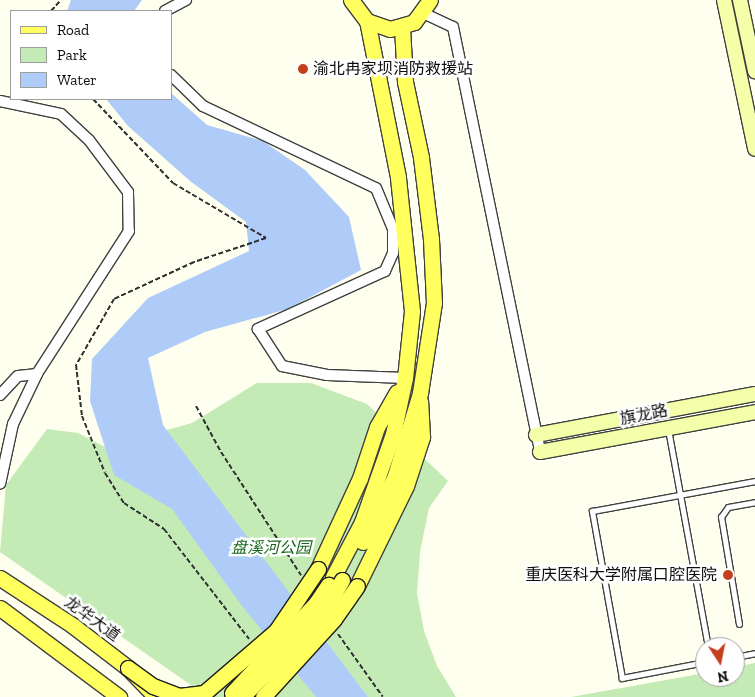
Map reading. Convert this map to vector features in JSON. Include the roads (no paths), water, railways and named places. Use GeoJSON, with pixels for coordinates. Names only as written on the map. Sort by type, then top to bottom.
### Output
{"type":"FeatureCollection","features":[{"type":"Feature","properties":{"kind":"main road"},"geometry":{"type":"LineString","coordinates":[[351,0],[367,21],[378,27],[402,27],[426,6]]}},
{"type":"Feature","properties":{"kind":"main road"},"geometry":{"type":"LineString","coordinates":[[724,0],[755,149]]}},
{"type":"Feature","properties":{"kind":"main road"},"geometry":{"type":"LineString","coordinates":[[740,0],[753,51],[755,71]]}},
{"type":"Feature","properties":{"kind":"main road"},"geometry":{"type":"LineString","coordinates":[[337,579],[362,522],[393,434],[405,378],[412,311],[398,176],[367,21]]}},
{"type":"Feature","properties":{"kind":"main road"},"geometry":{"type":"LineString","coordinates":[[234,696],[337,579],[396,476],[420,393],[434,303],[431,239],[421,157],[405,82],[402,27]]}},
{"type":"Feature","properties":{"kind":"main road"},"geometry":{"type":"LineString","coordinates":[[735,54],[753,51]]}},
{"type":"Feature","properties":{"kind":"main road"},"geometry":{"type":"LineString","coordinates":[[128,668],[153,686],[179,696],[204,693],[276,632],[318,569],[360,478],[377,427],[405,378]]}},
{"type":"Feature","properties":{"kind":"main road"},"geometry":{"type":"LineString","coordinates":[[263,697],[334,619],[356,586],[406,486],[422,437],[420,393]]}},
{"type":"Feature","properties":{"kind":"main road"},"geometry":{"type":"LineString","coordinates":[[536,435],[755,394]]}},
{"type":"Feature","properties":{"kind":"main road","name":"旗龙路"},"geometry":{"type":"LineString","coordinates":[[540,452],[755,412]]}},
{"type":"Feature","properties":{"kind":"main road","name":"龙华大道"},"geometry":{"type":"LineString","coordinates":[[0,578],[128,668],[156,697]]}},
{"type":"Feature","properties":{"kind":"main road"},"geometry":{"type":"LineString","coordinates":[[0,608],[120,697]]}},
{"type":"Feature","properties":{"kind":"street"},"geometry":{"type":"LineString","coordinates":[[167,10],[186,0]]}},
{"type":"Feature","properties":{"kind":"street"},"geometry":{"type":"LineString","coordinates":[[426,6],[453,27],[540,452]]}},
{"type":"Feature","properties":{"kind":"street"},"geometry":{"type":"LineString","coordinates":[[172,76],[203,106],[376,188],[392,229],[393,254],[386,271],[258,329],[282,366],[327,375],[405,378]]}},
{"type":"Feature","properties":{"kind":"street"},"geometry":{"type":"LineString","coordinates":[[0,101],[61,114],[89,140],[128,192],[129,231],[37,374],[12,424],[0,484]]}},
{"type":"Feature","properties":{"kind":"street"},"geometry":{"type":"LineString","coordinates":[[0,395],[18,376],[37,374]]}},
{"type":"Feature","properties":{"kind":"lane"},"geometry":{"type":"LineString","coordinates":[[668,428],[706,637]]}},
{"type":"Feature","properties":{"kind":"lane"},"geometry":{"type":"LineString","coordinates":[[695,664],[622,678],[592,511],[755,482]]}},
{"type":"Feature","properties":{"kind":"lane"},"geometry":{"type":"LineString","coordinates":[[739,624],[721,517],[728,507],[755,502]]}},
{"type":"Feature","properties":{"kind":"water"},"geometry":{"type":"Polygon","coordinates":[[[71,0],[142,0],[135,10],[67,10],[71,0]]]}},
{"type":"Feature","properties":{"kind":"water"},"geometry":{"type":"Polygon","coordinates":[[[172,94],[207,125],[263,141],[305,170],[349,217],[361,270],[288,309],[205,332],[148,358],[163,425],[368,697],[316,697],[242,606],[172,509],[114,475],[90,401],[92,359],[148,298],[249,251],[246,222],[190,181],[128,126],[107,100],[172,100],[172,94]]]}},
{"type":"Feature","properties":{"kind":"place","name":"渝北冉家坝消防救援站"},"geometry":{"type":"Point","coordinates":[303,69]}},
{"type":"Feature","properties":{"kind":"place","name":"重庆医科大学附属口腔医院"},"geometry":{"type":"Point","coordinates":[728,575]}},
{"type":"Feature","properties":{"kind":"park label","name":"盘溪河公园"},"geometry":{"type":"Point","coordinates":[271,548]}}]}
